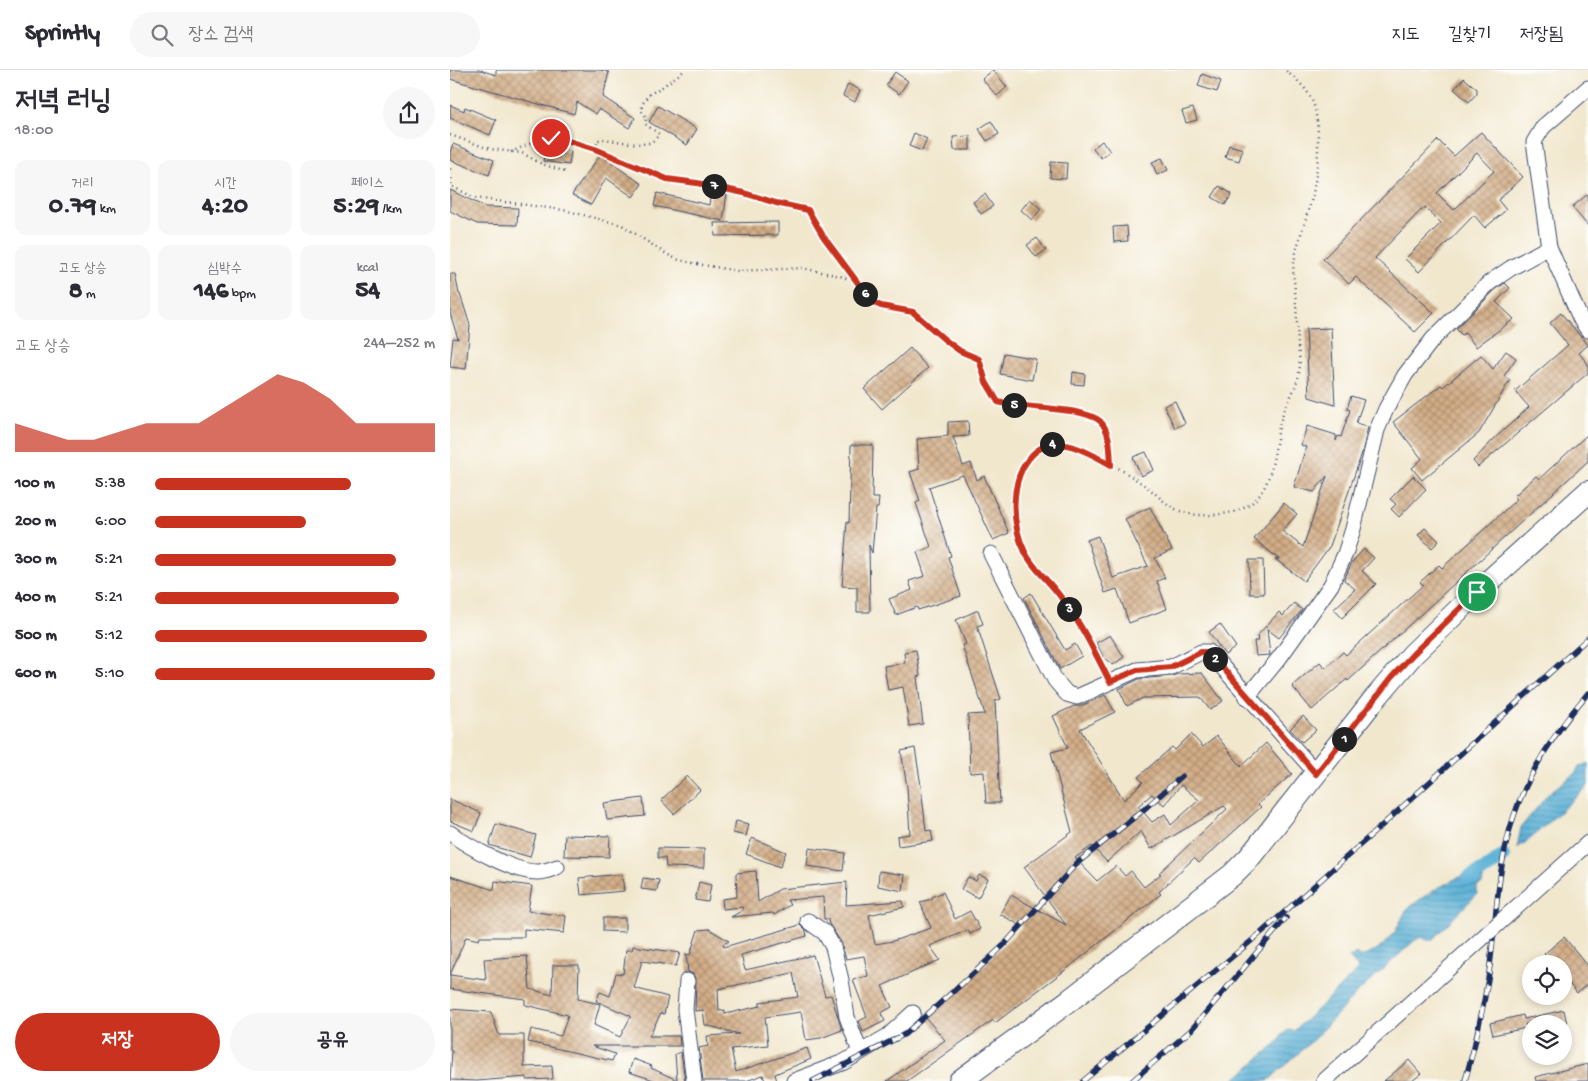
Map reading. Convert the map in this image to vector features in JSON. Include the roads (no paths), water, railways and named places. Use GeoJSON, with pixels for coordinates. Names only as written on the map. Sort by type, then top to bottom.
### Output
{"type":"FeatureCollection","features":[{"type":"Feature","properties":{"kind":"main road"},"geometry":{"type":"LineString","coordinates":[[960,1081],[1232,875],[1249,858],[1372,702],[1413,654],[1470,598],[1588,492]]}},
{"type":"Feature","properties":{"kind":"street"},"geometry":{"type":"LineString","coordinates":[[1588,88],[1543,128],[1534,142],[1549,247],[1581,320],[1588,330]]}},
{"type":"Feature","properties":{"kind":"street"},"geometry":{"type":"LineString","coordinates":[[1247,697],[1280,657],[1330,585],[1345,554],[1353,529],[1377,430],[1405,375],[1433,339],[1489,283],[1511,268],[1549,247]]}},
{"type":"Feature","properties":{"kind":"street"},"geometry":{"type":"LineString","coordinates":[[991,554],[1055,680],[1067,694],[1077,697],[1137,670],[1171,667],[1201,652],[1209,652],[1316,774]]}},
{"type":"Feature","properties":{"kind":"street"},"geometry":{"type":"LineString","coordinates":[[450,834],[498,861],[521,869],[538,872],[557,867]]}},
{"type":"Feature","properties":{"kind":"street"},"geometry":{"type":"LineString","coordinates":[[1324,1081],[1588,843]]}},
{"type":"Feature","properties":{"kind":"street"},"geometry":{"type":"LineString","coordinates":[[808,921],[825,933],[832,947],[848,1017],[860,1052]]}},
{"type":"Feature","properties":{"kind":"street"},"geometry":{"type":"LineString","coordinates":[[687,981],[685,1010],[694,1081]]}},
{"type":"Feature","properties":{"kind":"street"},"geometry":{"type":"LineString","coordinates":[[794,1081],[844,1062],[888,1036],[913,1013]]}},
{"type":"Feature","properties":{"kind":"water"},"geometry":{"type":"Polygon","coordinates":[[[1588,763],[1588,786],[1528,841],[1517,848],[1521,827],[1550,792],[1575,774],[1579,767],[1588,763]]]}},
{"type":"Feature","properties":{"kind":"water"},"geometry":{"type":"Polygon","coordinates":[[[1487,864],[1482,884],[1477,886],[1477,894],[1432,940],[1421,937],[1414,941],[1356,994],[1315,1038],[1268,1081],[1233,1081],[1280,1040],[1282,1035],[1288,1030],[1294,1031],[1356,972],[1358,968],[1349,957],[1356,954],[1360,957],[1379,948],[1391,937],[1410,907],[1419,900],[1438,888],[1487,864]]]}},
{"type":"Feature","properties":{"kind":"waterway"},"geometry":{"type":"LineString","coordinates":[[1469,878],[1489,867],[1503,856]]}},
{"type":"Feature","properties":{"kind":"railway"},"geometry":{"type":"LineString","coordinates":[[1083,1081],[1262,932],[1588,638]]}},
{"type":"Feature","properties":{"kind":"railway"},"geometry":{"type":"LineString","coordinates":[[1465,1081],[1487,987],[1502,865],[1512,823],[1525,787],[1540,759],[1558,731],[1588,693]]}},
{"type":"Feature","properties":{"kind":"railway"},"geometry":{"type":"LineString","coordinates":[[813,1081],[905,1034],[1004,945],[1076,864],[1141,812],[1182,776]]}},
{"type":"Feature","properties":{"kind":"railway"},"geometry":{"type":"LineString","coordinates":[[1132,1081],[1191,1030],[1286,918]]}}]}
